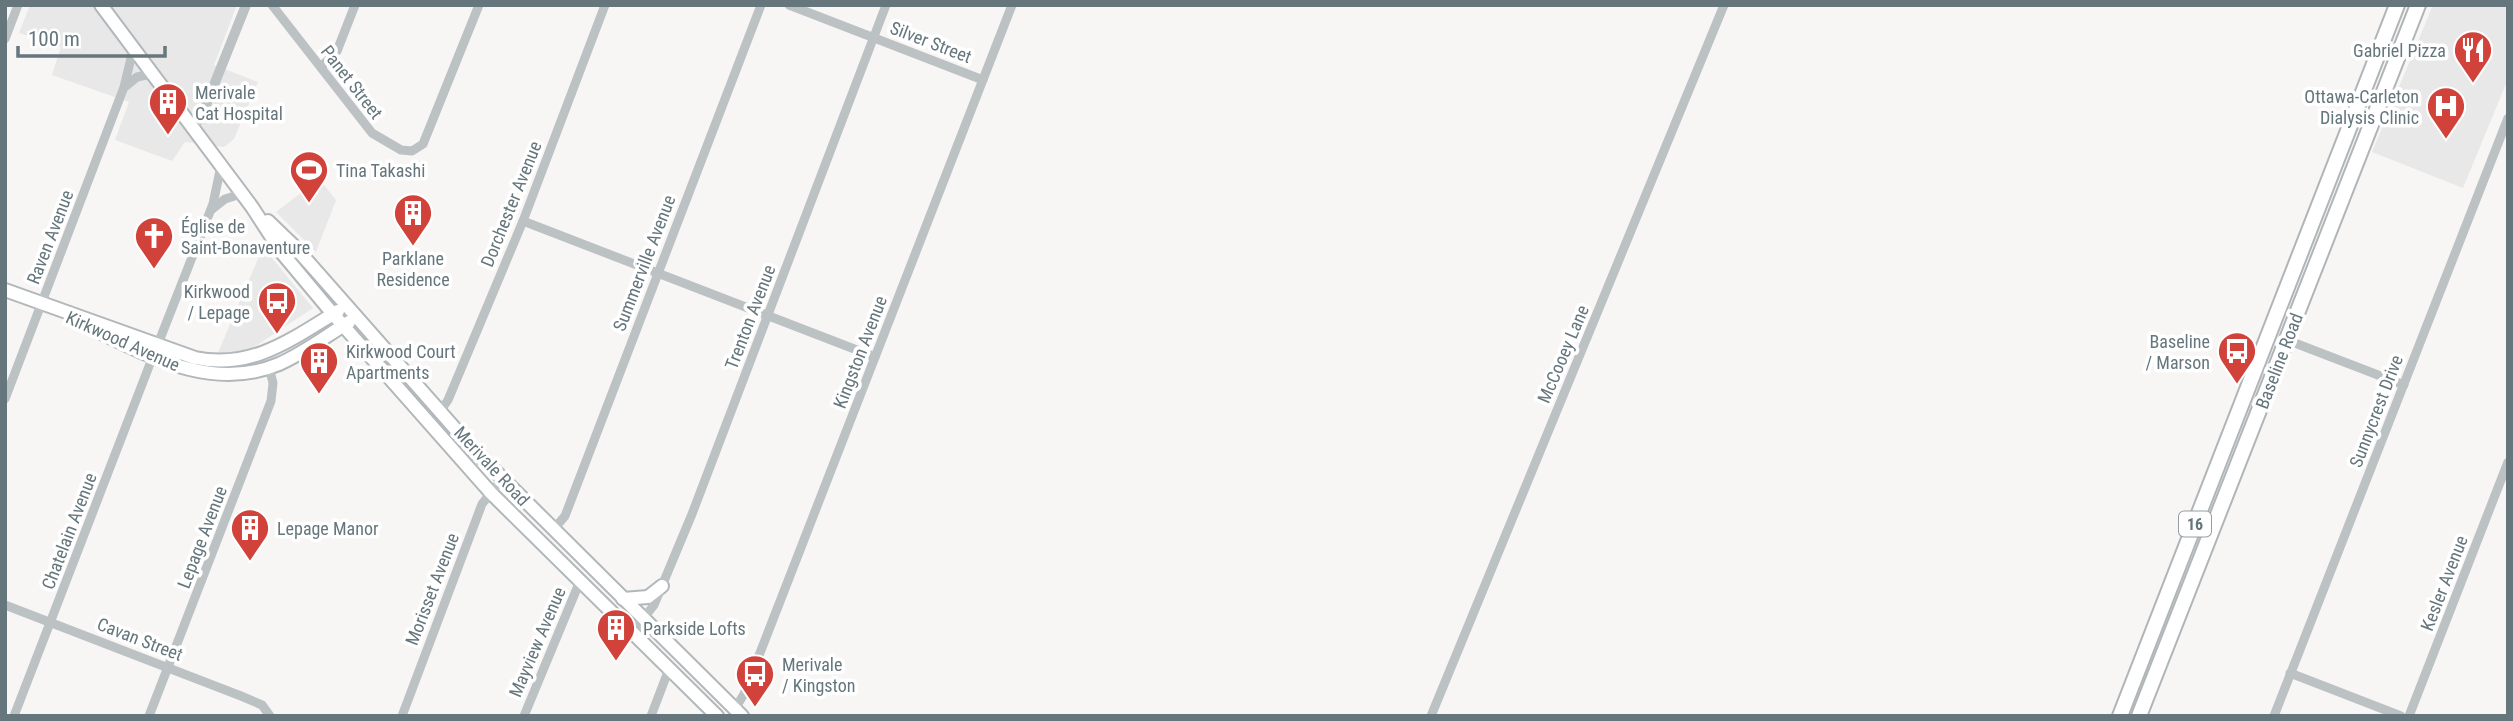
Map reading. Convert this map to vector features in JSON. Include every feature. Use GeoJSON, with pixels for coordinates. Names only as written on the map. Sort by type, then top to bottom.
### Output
{"type":"FeatureCollection","features":[{"type":"Feature","properties":{"kind":"main road","name":"Merivale Road"},"geometry":{"type":"LineString","coordinates":[[102,5],[252,207],[295,247],[502,479],[738,712]]}},
{"type":"Feature","properties":{"kind":"main road","name":"Baseline Road"},"geometry":{"type":"LineString","coordinates":[[2120,716],[2397,5]]}},
{"type":"Feature","properties":{"kind":"main road","name":"Baseline Road"},"geometry":{"type":"LineString","coordinates":[[2139,716],[2418,5]]}},
{"type":"Feature","properties":{"kind":"main road","name":"Merivale Road"},"geometry":{"type":"LineString","coordinates":[[252,207],[282,253],[491,493],[718,716]]}},
{"type":"Feature","properties":{"kind":"main road","name":"Kirkwood Avenue"},"geometry":{"type":"LineString","coordinates":[[5,290],[213,375],[269,368],[358,317]]}},
{"type":"Feature","properties":{"kind":"main road","name":"Kirkwood Avenue"},"geometry":{"type":"LineString","coordinates":[[155,350],[195,358],[235,361],[273,350],[348,305]]}},
{"type":"Feature","properties":{"kind":"main road"},"geometry":{"type":"LineString","coordinates":[[491,493],[543,531],[553,530]]}},
{"type":"Feature","properties":{"kind":"main road"},"geometry":{"type":"LineString","coordinates":[[623,599],[648,597],[662,586]]}},
{"type":"Feature","properties":{"kind":"street"},"geometry":{"type":"LineString","coordinates":[[5,39],[18,5]]}},
{"type":"Feature","properties":{"kind":"street"},"geometry":{"type":"LineString","coordinates":[[193,129],[204,110],[246,5]]}},
{"type":"Feature","properties":{"kind":"street","name":"Panet Street"},"geometry":{"type":"LineString","coordinates":[[272,5],[380,141],[412,151],[422,144],[479,5]]}},
{"type":"Feature","properties":{"kind":"street"},"geometry":{"type":"LineString","coordinates":[[321,67],[337,51],[355,5]]}},
{"type":"Feature","properties":{"kind":"street","name":"Dorchester Avenue"},"geometry":{"type":"LineString","coordinates":[[440,410],[448,400],[523,221],[605,5]]}},
{"type":"Feature","properties":{"kind":"street","name":"Summerville Avenue"},"geometry":{"type":"LineString","coordinates":[[553,530],[565,516],[761,5]]}},
{"type":"Feature","properties":{"kind":"street","name":"Silver Street"},"geometry":{"type":"LineString","coordinates":[[789,5],[983,80]]}},
{"type":"Feature","properties":{"kind":"street","name":"Trenton Avenue"},"geometry":{"type":"LineString","coordinates":[[632,633],[644,620],[662,586],[886,5]]}},
{"type":"Feature","properties":{"kind":"street","name":"Kingston Avenue"},"geometry":{"type":"LineString","coordinates":[[738,712],[1012,5]]}},
{"type":"Feature","properties":{"kind":"street","name":"McCooey Lane"},"geometry":{"type":"LineString","coordinates":[[1430,716],[1724,5]]}},
{"type":"Feature","properties":{"kind":"street","name":"Raven Avenue"},"geometry":{"type":"LineString","coordinates":[[5,399],[124,87],[133,50]]}},
{"type":"Feature","properties":{"kind":"street"},"geometry":{"type":"LineString","coordinates":[[124,87],[137,77],[151,74]]}},
{"type":"Feature","properties":{"kind":"street","name":"Sunnycrest Drive"},"geometry":{"type":"LineString","coordinates":[[2274,716],[2508,118]]}},
{"type":"Feature","properties":{"kind":"street","name":"Chatelain Avenue"},"geometry":{"type":"LineString","coordinates":[[13,716],[209,211],[221,166]]}},
{"type":"Feature","properties":{"kind":"street"},"geometry":{"type":"LineString","coordinates":[[209,211],[225,199],[241,194]]}},
{"type":"Feature","properties":{"kind":"street"},"geometry":{"type":"LineString","coordinates":[[523,221],[768,313],[875,357]]}},
{"type":"Feature","properties":{"kind":"street"},"geometry":{"type":"LineString","coordinates":[[2287,340],[2404,385]]}},
{"type":"Feature","properties":{"kind":"street","name":"Lepage Avenue"},"geometry":{"type":"LineString","coordinates":[[149,716],[271,401],[273,383],[269,368]]}},
{"type":"Feature","properties":{"kind":"street","name":"Kesler Avenue"},"geometry":{"type":"LineString","coordinates":[[2409,716],[2508,462]]}},
{"type":"Feature","properties":{"kind":"street","name":"Morisset Avenue"},"geometry":{"type":"LineString","coordinates":[[402,716],[482,504],[502,479]]}},
{"type":"Feature","properties":{"kind":"street","name":"Mayview Avenue"},"geometry":{"type":"LineString","coordinates":[[524,716],[580,581]]}},
{"type":"Feature","properties":{"kind":"street","name":"Cavan Street"},"geometry":{"type":"LineString","coordinates":[[5,605],[262,705],[270,716]]}},
{"type":"Feature","properties":{"kind":"street"},"geometry":{"type":"LineString","coordinates":[[651,716],[669,669]]}},
{"type":"Feature","properties":{"kind":"street"},"geometry":{"type":"LineString","coordinates":[[2290,673],[2401,716]]}},
{"type":"Feature","properties":{"kind":"shaded area"},"geometry":{"type":"Polygon","coordinates":[[[30,5],[237,5],[214,65],[258,82],[234,139],[224,147],[185,142],[172,161],[115,140],[129,102],[52,75],[61,47],[19,33],[30,5]]]}},
{"type":"Feature","properties":{"kind":"shaded area"},"geometry":{"type":"Polygon","coordinates":[[[2433,5],[2508,5],[2508,79],[2463,188],[2372,152],[2433,5]]]}},
{"type":"Feature","properties":{"kind":"shaded area"},"geometry":{"type":"Polygon","coordinates":[[[319,179],[336,200],[316,252],[276,212],[319,179]]]}},
{"type":"Feature","properties":{"kind":"shaded area"},"geometry":{"type":"Polygon","coordinates":[[[263,247],[313,308],[251,349],[217,355],[263,247]]]}},
{"type":"Feature","properties":{"kind":"place","name":"Gabriel Pizza"},"geometry":{"type":"Point","coordinates":[2473,84]}},
{"type":"Feature","properties":{"kind":"place","name":"Merivale Cat Hospital"},"geometry":{"type":"Point","coordinates":[168,136]}},
{"type":"Feature","properties":{"kind":"place","name":"Ottawa-Carleton Dialysis Clinic"},"geometry":{"type":"Point","coordinates":[2446,140]}},
{"type":"Feature","properties":{"kind":"place","name":"Tina Takashi"},"geometry":{"type":"Point","coordinates":[309,204]}},
{"type":"Feature","properties":{"kind":"place","name":"Parklane Residence"},"geometry":{"type":"Point","coordinates":[413,247]}},
{"type":"Feature","properties":{"kind":"place","name":"Église de Saint-Bonaventure"},"geometry":{"type":"Point","coordinates":[154,270]}},
{"type":"Feature","properties":{"kind":"place","name":"Kirkwood / Lepage"},"geometry":{"type":"Point","coordinates":[277,335]}},
{"type":"Feature","properties":{"kind":"place","name":"Baseline / Marson"},"geometry":{"type":"Point","coordinates":[2237,385]}},
{"type":"Feature","properties":{"kind":"place","name":"Kirkwood Court Apartments"},"geometry":{"type":"Point","coordinates":[319,395]}},
{"type":"Feature","properties":{"kind":"place","name":"Lepage Manor"},"geometry":{"type":"Point","coordinates":[250,562]}},
{"type":"Feature","properties":{"kind":"place","name":"Parkside Lofts"},"geometry":{"type":"Point","coordinates":[616,662]}},
{"type":"Feature","properties":{"kind":"place","name":"Merivale / Kingston"},"geometry":{"type":"Point","coordinates":[755,708]}}]}
